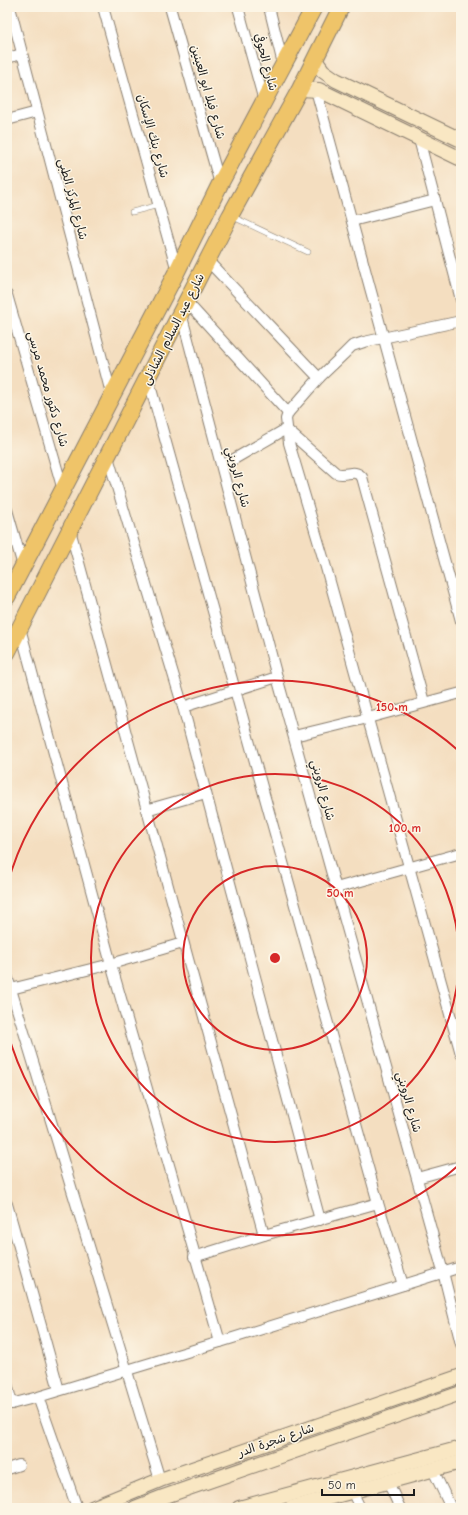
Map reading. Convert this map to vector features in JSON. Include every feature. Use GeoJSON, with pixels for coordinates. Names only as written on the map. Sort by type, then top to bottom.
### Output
{"type":"FeatureCollection","features":[{"type":"Feature","properties":{"kind":"main road","name":"شارع عبد السلام الشاذلى"},"geometry":{"type":"LineString","coordinates":[[7,597],[178,271],[220,184],[314,7]]}},
{"type":"Feature","properties":{"kind":"main road","name":"شارع عبد السلام الشاذلى"},"geometry":{"type":"LineString","coordinates":[[7,653],[233,212],[300,89],[341,7]]}},
{"type":"Feature","properties":{"kind":"main road"},"geometry":{"type":"LineString","coordinates":[[315,60],[328,75],[348,86],[461,140]]}},
{"type":"Feature","properties":{"kind":"main road"},"geometry":{"type":"LineString","coordinates":[[341,100],[348,86]]}},
{"type":"Feature","properties":{"kind":"main road"},"geometry":{"type":"LineString","coordinates":[[300,89],[316,90],[341,100],[461,159]]}},
{"type":"Feature","properties":{"kind":"main road"},"geometry":{"type":"LineString","coordinates":[[236,154],[258,166]]}},
{"type":"Feature","properties":{"kind":"main road"},"geometry":{"type":"LineString","coordinates":[[220,184],[230,197],[233,212]]}},
{"type":"Feature","properties":{"kind":"main road","name":"شارع شجرة الدر"},"geometry":{"type":"LineString","coordinates":[[92,1508],[160,1480],[461,1376]]}},
{"type":"Feature","properties":{"kind":"main road","name":"شارع شجرة الدر"},"geometry":{"type":"LineString","coordinates":[[135,1508],[165,1502],[205,1482],[461,1393]]}},
{"type":"Feature","properties":{"kind":"main road"},"geometry":{"type":"LineString","coordinates":[[239,1508],[461,1448]]}},
{"type":"Feature","properties":{"kind":"main road"},"geometry":{"type":"LineString","coordinates":[[223,1458],[228,1474]]}},
{"type":"Feature","properties":{"kind":"main road"},"geometry":{"type":"LineString","coordinates":[[291,1508],[309,1506],[352,1491],[461,1462]]}},
{"type":"Feature","properties":{"kind":"main road"},"geometry":{"type":"LineString","coordinates":[[200,1466],[205,1482]]}},
{"type":"Feature","properties":{"kind":"street","name":"شارع المركز الطبى"},"geometry":{"type":"LineString","coordinates":[[10,7],[112,397]]}},
{"type":"Feature","properties":{"kind":"street","name":"شارع بنك الإسكان"},"geometry":{"type":"LineString","coordinates":[[103,7],[178,271]]}},
{"type":"Feature","properties":{"kind":"street","name":"شارع فيلا ابو العينين"},"geometry":{"type":"LineString","coordinates":[[170,7],[220,184]]}},
{"type":"Feature","properties":{"kind":"street","name":"شارع الحوفي"},"geometry":{"type":"LineString","coordinates":[[238,7],[264,101]]}},
{"type":"Feature","properties":{"kind":"street"},"geometry":{"type":"LineString","coordinates":[[269,7],[284,64]]}},
{"type":"Feature","properties":{"kind":"street"},"geometry":{"type":"LineString","coordinates":[[7,58],[22,54]]}},
{"type":"Feature","properties":{"kind":"street"},"geometry":{"type":"LineString","coordinates":[[316,90],[461,621]]}},
{"type":"Feature","properties":{"kind":"street"},"geometry":{"type":"LineString","coordinates":[[7,120],[37,112]]}},
{"type":"Feature","properties":{"kind":"street"},"geometry":{"type":"LineString","coordinates":[[419,139],[461,300]]}},
{"type":"Feature","properties":{"kind":"street"},"geometry":{"type":"LineString","coordinates":[[352,220],[435,200]]}},
{"type":"Feature","properties":{"kind":"street"},"geometry":{"type":"LineString","coordinates":[[208,261],[318,378]]}},
{"type":"Feature","properties":{"kind":"street","name":"شارع دكتور محمد مرسى"},"geometry":{"type":"LineString","coordinates":[[7,295],[63,490]]}},
{"type":"Feature","properties":{"kind":"street"},"geometry":{"type":"LineString","coordinates":[[184,308],[288,413]]}},
{"type":"Feature","properties":{"kind":"street","name":"شارع الرويني"},"geometry":{"type":"LineString","coordinates":[[184,308],[222,466],[277,677],[443,1272],[461,1344]]}},
{"type":"Feature","properties":{"kind":"street"},"geometry":{"type":"LineString","coordinates":[[461,321],[352,346],[318,378],[288,413],[286,419],[286,429],[410,867],[461,1054]]}},
{"type":"Feature","properties":{"kind":"street"},"geometry":{"type":"LineString","coordinates":[[148,378],[378,1203],[403,1284]]}},
{"type":"Feature","properties":{"kind":"street"},"geometry":{"type":"LineString","coordinates":[[222,466],[286,429]]}},
{"type":"Feature","properties":{"kind":"street"},"geometry":{"type":"LineString","coordinates":[[286,429],[336,473],[344,474],[354,472],[358,473],[362,477],[424,702]]}},
{"type":"Feature","properties":{"kind":"street"},"geometry":{"type":"LineString","coordinates":[[108,457],[183,707],[320,1220]]}},
{"type":"Feature","properties":{"kind":"street"},"geometry":{"type":"LineString","coordinates":[[7,510],[23,566]]}},
{"type":"Feature","properties":{"kind":"street"},"geometry":{"type":"LineString","coordinates":[[70,530],[264,1235]]}},
{"type":"Feature","properties":{"kind":"street"},"geometry":{"type":"LineString","coordinates":[[20,628],[111,964],[194,1257],[220,1342]]}},
{"type":"Feature","properties":{"kind":"street"},"geometry":{"type":"LineString","coordinates":[[183,707],[277,677]]}},
{"type":"Feature","properties":{"kind":"street"},"geometry":{"type":"LineString","coordinates":[[294,736],[368,718],[461,692]]}},
{"type":"Feature","properties":{"kind":"street"},"geometry":{"type":"LineString","coordinates":[[146,810],[206,793]]}},
{"type":"Feature","properties":{"kind":"street"},"geometry":{"type":"LineString","coordinates":[[336,888],[461,853]]}},
{"type":"Feature","properties":{"kind":"street"},"geometry":{"type":"LineString","coordinates":[[11,989],[111,964],[183,943]]}},
{"type":"Feature","properties":{"kind":"street"},"geometry":{"type":"LineString","coordinates":[[7,976],[160,1480]]}},
{"type":"Feature","properties":{"kind":"street"},"geometry":{"type":"LineString","coordinates":[[417,1178],[461,1166]]}},
{"type":"Feature","properties":{"kind":"street"},"geometry":{"type":"LineString","coordinates":[[194,1257],[264,1235],[378,1203]]}},
{"type":"Feature","properties":{"kind":"street"},"geometry":{"type":"LineString","coordinates":[[7,1204],[59,1390]]}},
{"type":"Feature","properties":{"kind":"street"},"geometry":{"type":"LineString","coordinates":[[7,1384],[10,1405],[220,1342],[461,1267]]}},
{"type":"Feature","properties":{"kind":"street"},"geometry":{"type":"LineString","coordinates":[[38,1397],[77,1508]]}},
{"type":"Feature","properties":{"kind":"street"},"geometry":{"type":"LineString","coordinates":[[7,1469],[19,1465]]}},
{"type":"Feature","properties":{"kind":"street"},"geometry":{"type":"LineString","coordinates":[[433,1470],[451,1508]]}},
{"type":"Feature","properties":{"kind":"street"},"geometry":{"type":"LineString","coordinates":[[388,1482],[400,1508]]}},
{"type":"Feature","properties":{"kind":"street"},"geometry":{"type":"LineString","coordinates":[[352,1491],[360,1508]]}},
{"type":"Feature","properties":{"kind":"lane"},"geometry":{"type":"LineString","coordinates":[[132,212],[159,205]]}},
{"type":"Feature","properties":{"kind":"lane"},"geometry":{"type":"LineString","coordinates":[[233,212],[308,252]]}}]}
